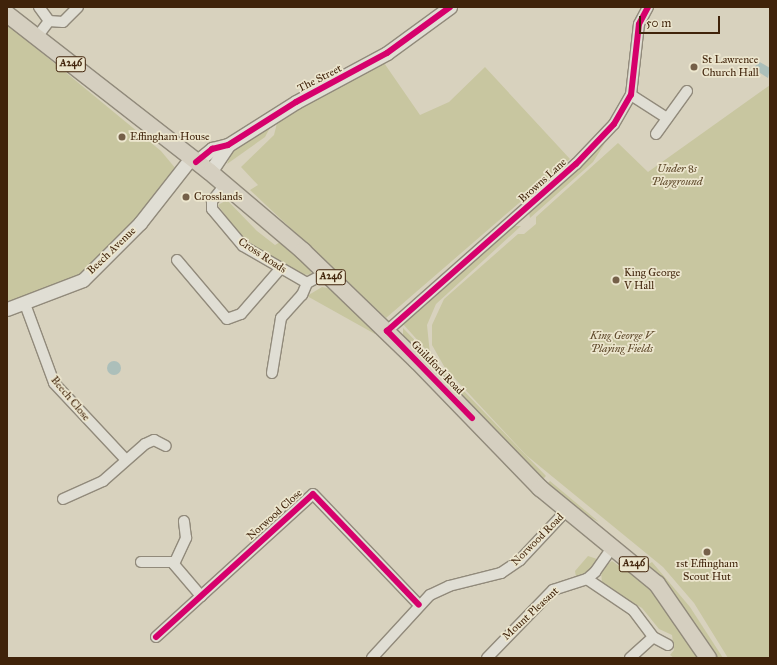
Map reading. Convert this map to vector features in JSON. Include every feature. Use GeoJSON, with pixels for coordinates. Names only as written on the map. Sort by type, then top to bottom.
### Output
{"type":"FeatureCollection","features":[{"type":"Feature","properties":{"kind":"main road","name":"Guildford Road"},"geometry":{"type":"LineString","coordinates":[[7,14],[210,172],[326,273],[387,332],[518,468],[657,584],[708,658]]}},
{"type":"Feature","properties":{"kind":"street"},"geometry":{"type":"LineString","coordinates":[[39,7],[49,21]]}},
{"type":"Feature","properties":{"kind":"street"},"geometry":{"type":"LineString","coordinates":[[49,21],[63,22],[78,7]]}},
{"type":"Feature","properties":{"kind":"street","name":"The Street"},"geometry":{"type":"LineString","coordinates":[[193,160],[212,149],[228,145],[279,112],[387,53],[450,7]]}},
{"type":"Feature","properties":{"kind":"street","name":"Browns Lane"},"geometry":{"type":"LineString","coordinates":[[387,332],[582,159],[620,116],[631,95],[639,24],[648,7]]}},
{"type":"Feature","properties":{"kind":"street"},"geometry":{"type":"LineString","coordinates":[[37,37],[49,21]]}},
{"type":"Feature","properties":{"kind":"street"},"geometry":{"type":"LineString","coordinates":[[656,134],[687,91]]}},
{"type":"Feature","properties":{"kind":"street"},"geometry":{"type":"LineString","coordinates":[[631,95],[667,118]]}},
{"type":"Feature","properties":{"kind":"street","name":"The Street"},"geometry":{"type":"LineString","coordinates":[[210,172],[228,145]]}},
{"type":"Feature","properties":{"kind":"street","name":"Beech Avenue"},"geometry":{"type":"LineString","coordinates":[[7,310],[82,280],[140,223],[193,160]]}},
{"type":"Feature","properties":{"kind":"street","name":"Cross Roads"},"geometry":{"type":"LineString","coordinates":[[225,185],[212,201],[216,216],[244,246],[280,269],[307,283]]}},
{"type":"Feature","properties":{"kind":"street"},"geometry":{"type":"LineString","coordinates":[[177,260],[227,319],[241,314],[280,269]]}},
{"type":"Feature","properties":{"kind":"street"},"geometry":{"type":"LineString","coordinates":[[272,373],[281,318],[302,295],[307,283],[326,273]]}},
{"type":"Feature","properties":{"kind":"street","name":"Beech Close"},"geometry":{"type":"LineString","coordinates":[[25,304],[54,383],[126,460]]}},
{"type":"Feature","properties":{"kind":"street"},"geometry":{"type":"LineString","coordinates":[[63,499],[98,484],[126,460],[154,440],[166,446]]}},
{"type":"Feature","properties":{"kind":"street","name":"Norwood Close"},"geometry":{"type":"LineString","coordinates":[[156,637],[312,494],[419,605]]}},
{"type":"Feature","properties":{"kind":"street","name":"Norwood Road"},"geometry":{"type":"LineString","coordinates":[[372,658],[419,605],[439,590],[501,573],[520,560],[568,510]]}},
{"type":"Feature","properties":{"kind":"street"},"geometry":{"type":"LineString","coordinates":[[174,564],[186,538],[184,521]]}},
{"type":"Feature","properties":{"kind":"street"},"geometry":{"type":"LineString","coordinates":[[613,546],[587,579],[642,617],[653,637],[668,645]]}},
{"type":"Feature","properties":{"kind":"street"},"geometry":{"type":"LineString","coordinates":[[141,562],[174,564],[201,596]]}},
{"type":"Feature","properties":{"kind":"street","name":"Mount Pleasant"},"geometry":{"type":"LineString","coordinates":[[487,658],[553,590],[587,579]]}},
{"type":"Feature","properties":{"kind":"street"},"geometry":{"type":"LineString","coordinates":[[630,658],[653,637]]}},
{"type":"Feature","properties":{"kind":"green space"},"geometry":{"type":"Polygon","coordinates":[[[7,24],[161,151],[176,169],[154,199],[93,265],[75,277],[7,304],[7,24]]]}},
{"type":"Feature","properties":{"kind":"green space"},"geometry":{"type":"Polygon","coordinates":[[[382,60],[420,115],[449,102],[485,67],[570,159],[386,318],[250,190],[258,185],[241,167],[274,135],[278,119],[382,60]]]}},
{"type":"Feature","properties":{"kind":"green space","name":"King George V Playing Fields"},"geometry":{"type":"Polygon","coordinates":[[[770,85],[770,658],[728,658],[694,603],[663,567],[526,455],[445,368],[432,345],[432,325],[444,299],[518,234],[524,234],[536,224],[536,217],[618,143],[648,172],[770,85]]]}},
{"type":"Feature","properties":{"kind":"green space"},"geometry":{"type":"Polygon","coordinates":[[[273,122],[265,137],[227,164],[233,149],[273,122]]]}},
{"type":"Feature","properties":{"kind":"green space"},"geometry":{"type":"Polygon","coordinates":[[[605,143],[593,162],[530,218],[529,212],[605,143]]]}},
{"type":"Feature","properties":{"kind":"green space"},"geometry":{"type":"Polygon","coordinates":[[[227,200],[257,231],[275,245],[280,242],[308,265],[312,275],[297,274],[240,236],[218,205],[227,200]]]}},
{"type":"Feature","properties":{"kind":"green space"},"geometry":{"type":"Polygon","coordinates":[[[514,226],[521,226],[436,304],[427,325],[430,354],[403,324],[514,226]]]}},
{"type":"Feature","properties":{"kind":"green space"},"geometry":{"type":"Polygon","coordinates":[[[322,287],[333,289],[376,329],[375,334],[307,296],[322,287]]]}},
{"type":"Feature","properties":{"kind":"green space"},"geometry":{"type":"Polygon","coordinates":[[[403,328],[546,476],[541,481],[438,369],[403,338],[403,328]]]}},
{"type":"Feature","properties":{"kind":"green space"},"geometry":{"type":"Polygon","coordinates":[[[550,481],[599,522],[583,514],[546,485],[550,481]]]}},
{"type":"Feature","properties":{"kind":"green space"},"geometry":{"type":"Polygon","coordinates":[[[588,556],[597,559],[596,563],[583,578],[576,577],[575,571],[588,556]]]}},
{"type":"Feature","properties":{"kind":"green space"},"geometry":{"type":"Polygon","coordinates":[[[612,561],[630,574],[617,561],[624,562],[658,596],[699,658],[674,658],[670,655],[674,650],[672,635],[659,629],[642,608],[602,584],[601,570],[612,561]]]}},
{"type":"Feature","properties":{"kind":"green space"},"geometry":{"type":"Polygon","coordinates":[[[652,562],[690,607],[723,658],[715,658],[649,569],[647,565],[652,562]]]}},
{"type":"Feature","properties":{"kind":"shaded area"},"geometry":{"type":"Polygon","coordinates":[[[758,61],[770,68],[768,78],[754,69],[758,61]]]}},
{"type":"Feature","properties":{"kind":"shaded area"},"geometry":{"type":"Polygon","coordinates":[[[111,361],[117,361],[121,365],[121,371],[117,375],[111,375],[107,371],[107,365],[111,361]]]}},
{"type":"Feature","properties":{"kind":"cycle path"},"geometry":{"type":"LineString","coordinates":[[196,162],[212,149],[228,145],[296,102],[387,53],[450,7]]}},
{"type":"Feature","properties":{"kind":"cycle path"},"geometry":{"type":"LineString","coordinates":[[472,418],[387,331],[576,164],[614,124],[631,95],[639,24],[648,7]]}},
{"type":"Feature","properties":{"kind":"cycle path"},"geometry":{"type":"LineString","coordinates":[[156,637],[313,494],[419,605]]}},
{"type":"Feature","properties":{"kind":"place","name":"St Lawrence Church Hall"},"geometry":{"type":"Point","coordinates":[694,67]}},
{"type":"Feature","properties":{"kind":"place","name":"Effingham House"},"geometry":{"type":"Point","coordinates":[122,137]}},
{"type":"Feature","properties":{"kind":"place","name":"Crosslands"},"geometry":{"type":"Point","coordinates":[186,197]}},
{"type":"Feature","properties":{"kind":"place","name":"King George V Hall"},"geometry":{"type":"Point","coordinates":[616,280]}},
{"type":"Feature","properties":{"kind":"place","name":"1st Effingham Scout Hut"},"geometry":{"type":"Point","coordinates":[707,552]}},
{"type":"Feature","properties":{"kind":"park label","name":"Under 8s Playground"},"geometry":{"type":"Point","coordinates":[677,176]}}]}
